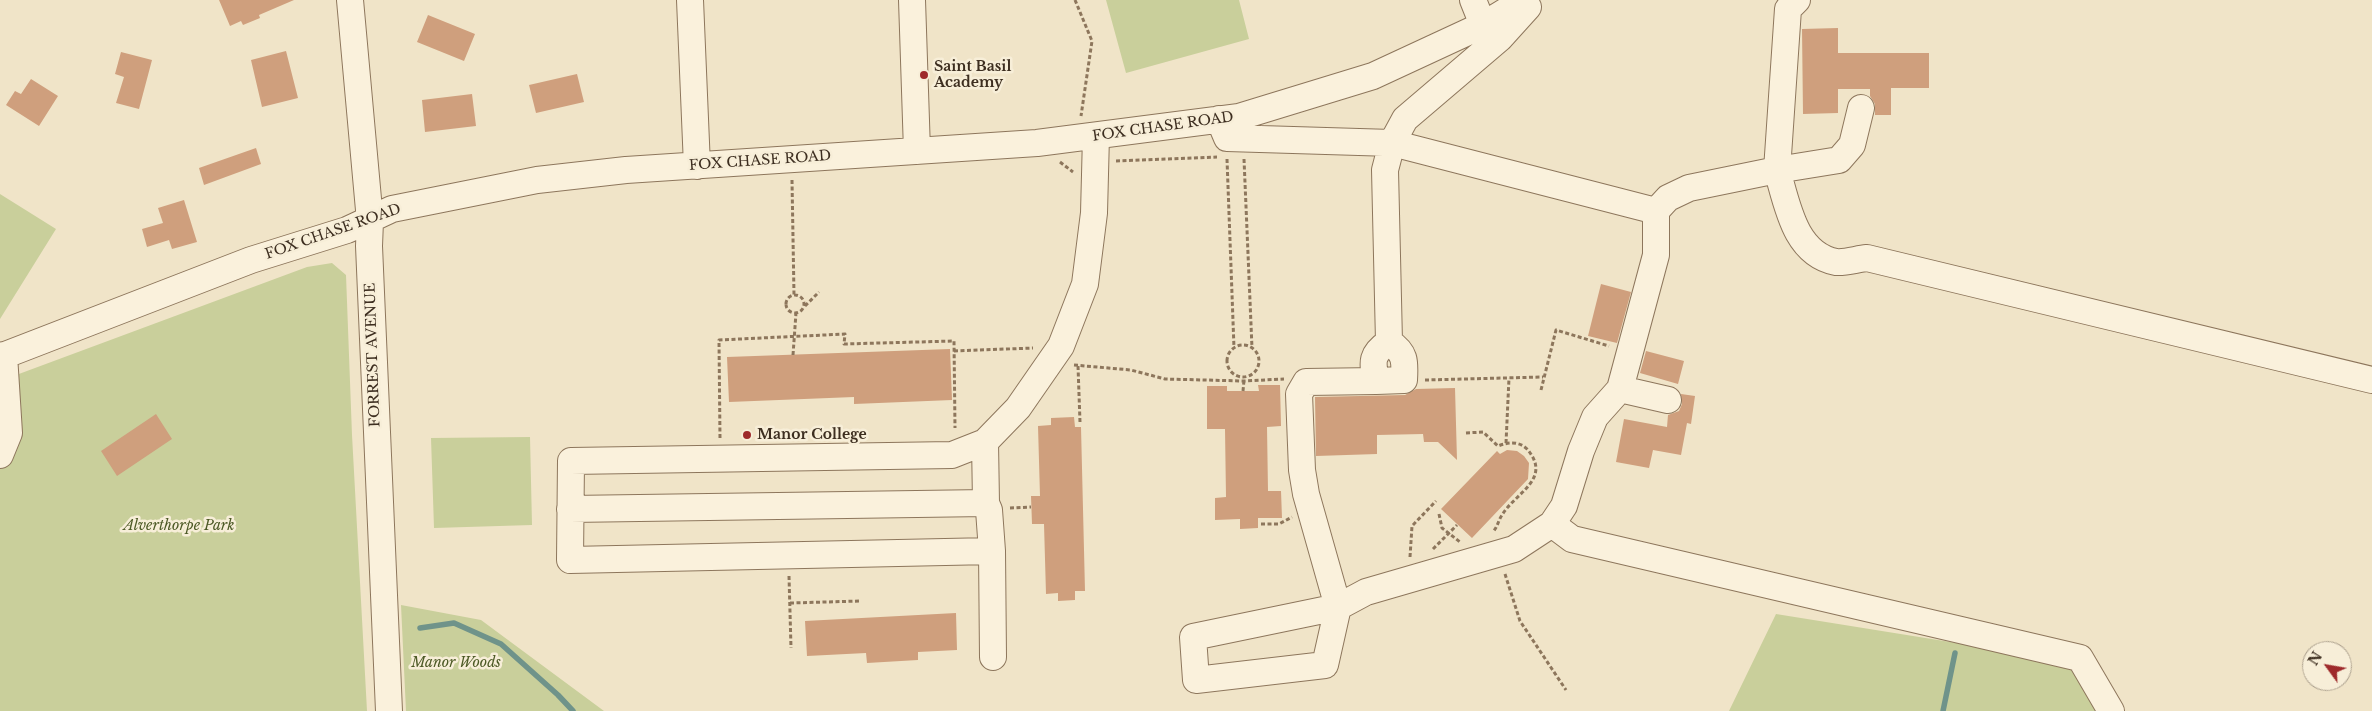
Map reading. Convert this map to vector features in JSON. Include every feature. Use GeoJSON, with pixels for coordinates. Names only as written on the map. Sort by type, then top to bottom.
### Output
{"type":"FeatureCollection","features":[{"type":"Feature","properties":{"kind":"street","name":"FORREST AVENUE"},"geometry":{"type":"LineString","coordinates":[[350,0],[370,221],[369,246],[388,711]]}},
{"type":"Feature","properties":{"kind":"street"},"geometry":{"type":"LineString","coordinates":[[690,0],[697,166]]}},
{"type":"Feature","properties":{"kind":"street"},"geometry":{"type":"LineString","coordinates":[[912,0],[917,151]]}},
{"type":"Feature","properties":{"kind":"street"},"geometry":{"type":"LineString","coordinates":[[1473,0],[1483,25]]}},
{"type":"Feature","properties":{"kind":"street","name":"FOX CHASE ROAD"},"geometry":{"type":"LineString","coordinates":[[2,356],[251,260],[370,221],[392,210],[537,180],[626,170],[1037,143],[1088,127],[1219,120],[1239,117],[1373,76],[1483,25],[1524,0]]}},
{"type":"Feature","properties":{"kind":"street"},"geometry":{"type":"LineString","coordinates":[[1389,342],[1385,170],[1392,144],[1405,119],[1500,38],[1535,0]]}},
{"type":"Feature","properties":{"kind":"street"},"geometry":{"type":"LineString","coordinates":[[1797,0],[1788,9],[1777,170],[1797,233],[1815,253],[1837,262],[1867,258],[2372,380]]}},
{"type":"Feature","properties":{"kind":"street"},"geometry":{"type":"LineString","coordinates":[[1389,342],[1399,348],[1405,362],[1404,380],[1306,382],[1299,394],[1302,470],[1310,508],[1338,607],[1325,665],[1196,680],[1192,637],[1338,607],[1366,592],[1408,580],[1496,544],[1514,549],[1552,524],[1564,506],[1580,450],[1595,418],[1620,390],[1656,255],[1656,211],[1668,198],[1689,188],[1777,170],[1839,160],[1852,145],[1860,108]]}},
{"type":"Feature","properties":{"kind":"street"},"geometry":{"type":"LineString","coordinates":[[1219,120],[1227,138],[1392,144],[1656,211]]}},
{"type":"Feature","properties":{"kind":"street"},"geometry":{"type":"LineString","coordinates":[[992,551],[570,560],[571,461],[952,454],[985,442],[1018,408],[1056,354],[1085,284],[1094,213],[1088,127]]}},
{"type":"Feature","properties":{"kind":"street"},"geometry":{"type":"LineString","coordinates":[[1376,381],[1372,362],[1379,348],[1389,342]]}},
{"type":"Feature","properties":{"kind":"street"},"geometry":{"type":"LineString","coordinates":[[0,455],[9,432],[2,356]]}},
{"type":"Feature","properties":{"kind":"street"},"geometry":{"type":"LineString","coordinates":[[1620,390],[1668,400]]}},
{"type":"Feature","properties":{"kind":"street"},"geometry":{"type":"LineString","coordinates":[[985,442],[986,503],[989,510],[992,551],[993,657]]}},
{"type":"Feature","properties":{"kind":"street"},"geometry":{"type":"LineString","coordinates":[[570,509],[986,503]]}},
{"type":"Feature","properties":{"kind":"street"},"geometry":{"type":"LineString","coordinates":[[1552,524],[1572,539],[2080,658],[2111,711]]}},
{"type":"Feature","properties":{"kind":"path"},"geometry":{"type":"LineString","coordinates":[[1075,0],[1092,41],[1088,127]]}},
{"type":"Feature","properties":{"kind":"path"},"geometry":{"type":"LineString","coordinates":[[1243,139],[1252,348]]}},
{"type":"Feature","properties":{"kind":"path"},"geometry":{"type":"LineString","coordinates":[[1111,161],[1200,156],[1227,158],[1234,348]]}},
{"type":"Feature","properties":{"kind":"path"},"geometry":{"type":"LineString","coordinates":[[792,176],[794,295]]}},
{"type":"Feature","properties":{"kind":"path"},"geometry":{"type":"LineString","coordinates":[[804,307],[802,298],[794,295],[788,298],[786,306],[789,311],[796,313],[801,312],[819,292]]}},
{"type":"Feature","properties":{"kind":"path"},"geometry":{"type":"LineString","coordinates":[[793,355],[796,313]]}},
{"type":"Feature","properties":{"kind":"path"},"geometry":{"type":"LineString","coordinates":[[1541,390],[1556,330],[1630,352]]}},
{"type":"Feature","properties":{"kind":"path"},"geometry":{"type":"LineString","coordinates":[[720,458],[719,340],[845,334],[844,344],[954,341],[955,428]]}},
{"type":"Feature","properties":{"kind":"path"},"geometry":{"type":"LineString","coordinates":[[1242,345],[1252,348],[1256,352],[1259,362],[1255,372],[1244,379],[1236,376],[1228,368],[1227,358],[1234,348],[1242,345]]}},
{"type":"Feature","properties":{"kind":"path"},"geometry":{"type":"LineString","coordinates":[[954,351],[1037,348]]}},
{"type":"Feature","properties":{"kind":"path"},"geometry":{"type":"LineString","coordinates":[[1068,364],[1131,370],[1165,379],[1298,378],[1306,382]]}},
{"type":"Feature","properties":{"kind":"path"},"geometry":{"type":"LineString","coordinates":[[1078,366],[1080,422]]}},
{"type":"Feature","properties":{"kind":"path"},"geometry":{"type":"LineString","coordinates":[[1404,380],[1543,377]]}},
{"type":"Feature","properties":{"kind":"path"},"geometry":{"type":"LineString","coordinates":[[1506,444],[1509,378]]}},
{"type":"Feature","properties":{"kind":"path"},"geometry":{"type":"LineString","coordinates":[[1243,391],[1244,379]]}},
{"type":"Feature","properties":{"kind":"path"},"geometry":{"type":"LineString","coordinates":[[1466,433],[1483,432],[1498,446],[1515,442],[1528,450],[1536,464],[1535,476],[1528,488],[1502,515],[1498,526],[1496,544],[1520,621],[1566,690]]}},
{"type":"Feature","properties":{"kind":"path"},"geometry":{"type":"LineString","coordinates":[[1408,580],[1412,526],[1436,501]]}},
{"type":"Feature","properties":{"kind":"path"},"geometry":{"type":"LineString","coordinates":[[1261,524],[1279,524],[1310,508]]}},
{"type":"Feature","properties":{"kind":"path"},"geometry":{"type":"LineString","coordinates":[[1439,514],[1442,528],[1463,543]]}},
{"type":"Feature","properties":{"kind":"path"},"geometry":{"type":"LineString","coordinates":[[1431,552],[1457,524]]}},
{"type":"Feature","properties":{"kind":"path"},"geometry":{"type":"LineString","coordinates":[[1496,544],[1498,526]]}},
{"type":"Feature","properties":{"kind":"path"},"geometry":{"type":"LineString","coordinates":[[788,555],[791,648]]}},
{"type":"Feature","properties":{"kind":"path"},"geometry":{"type":"LineString","coordinates":[[790,603],[860,601]]}},
{"type":"Feature","properties":{"kind":"green space"},"geometry":{"type":"Polygon","coordinates":[[[1106,0],[1239,0],[1249,39],[1126,73],[1106,0]]]}},
{"type":"Feature","properties":{"kind":"green space"},"geometry":{"type":"Polygon","coordinates":[[[0,194],[56,229],[0,319],[0,194]]]}},
{"type":"Feature","properties":{"kind":"green space","name":"Alverthorpe Park"},"geometry":{"type":"Polygon","coordinates":[[[332,263],[346,275],[352,435],[367,711],[0,711],[0,381],[307,267],[332,263]]]}},
{"type":"Feature","properties":{"kind":"green space"},"geometry":{"type":"Polygon","coordinates":[[[530,437],[532,525],[434,528],[431,438],[530,437]]]}},
{"type":"Feature","properties":{"kind":"green space","name":"Manor Woods"},"geometry":{"type":"Polygon","coordinates":[[[401,605],[481,620],[604,711],[406,711],[401,605]]]}},
{"type":"Feature","properties":{"kind":"green space"},"geometry":{"type":"Polygon","coordinates":[[[1776,614],[2050,658],[2072,665],[2104,711],[1729,711],[1776,614]]]}},
{"type":"Feature","properties":{"kind":"building"},"geometry":{"type":"Polygon","coordinates":[[[219,0],[294,0],[259,15],[260,18],[243,25],[241,21],[230,26],[219,0]]]}},
{"type":"Feature","properties":{"kind":"building"},"geometry":{"type":"Polygon","coordinates":[[[428,15],[475,34],[464,61],[417,42],[428,15]]]}},
{"type":"Feature","properties":{"kind":"building"},"geometry":{"type":"Polygon","coordinates":[[[1838,28],[1838,53],[1929,53],[1929,88],[1891,88],[1891,115],[1875,115],[1875,104],[1870,96],[1870,89],[1838,89],[1838,113],[1803,114],[1802,29],[1838,28]]]}},
{"type":"Feature","properties":{"kind":"building"},"geometry":{"type":"Polygon","coordinates":[[[286,51],[298,98],[262,107],[251,60],[286,51]]]}},
{"type":"Feature","properties":{"kind":"building"},"geometry":{"type":"Polygon","coordinates":[[[121,52],[152,60],[139,109],[116,103],[124,77],[115,74],[121,52]]]}},
{"type":"Feature","properties":{"kind":"building"},"geometry":{"type":"Polygon","coordinates":[[[577,74],[584,102],[536,113],[529,85],[577,74]]]}},
{"type":"Feature","properties":{"kind":"building"},"geometry":{"type":"Polygon","coordinates":[[[31,79],[58,96],[39,126],[6,105],[15,91],[21,94],[31,79]]]}},
{"type":"Feature","properties":{"kind":"building"},"geometry":{"type":"Polygon","coordinates":[[[472,94],[476,126],[425,132],[422,100],[472,94]]]}},
{"type":"Feature","properties":{"kind":"building"},"geometry":{"type":"Polygon","coordinates":[[[256,148],[261,164],[204,185],[199,168],[256,148]]]}},
{"type":"Feature","properties":{"kind":"building"},"geometry":{"type":"Polygon","coordinates":[[[184,200],[197,242],[172,249],[169,240],[147,247],[142,229],[163,223],[158,208],[184,200]]]}},
{"type":"Feature","properties":{"kind":"building"},"geometry":{"type":"Polygon","coordinates":[[[1601,284],[1631,292],[1617,343],[1588,336],[1601,284]]]}},
{"type":"Feature","properties":{"kind":"building"},"geometry":{"type":"Polygon","coordinates":[[[950,349],[952,400],[854,404],[854,397],[729,402],[727,357],[950,349]]]}},
{"type":"Feature","properties":{"kind":"building"},"geometry":{"type":"Polygon","coordinates":[[[1646,351],[1684,361],[1678,384],[1640,373],[1646,351]]]}},
{"type":"Feature","properties":{"kind":"building"},"geometry":{"type":"Polygon","coordinates":[[[1258,385],[1280,385],[1281,426],[1267,427],[1268,491],[1281,491],[1282,518],[1258,518],[1258,528],[1240,529],[1240,519],[1215,520],[1215,498],[1226,497],[1225,429],[1207,429],[1207,386],[1227,386],[1227,391],[1259,391],[1258,385]]]}},
{"type":"Feature","properties":{"kind":"building"},"geometry":{"type":"Polygon","coordinates":[[[1455,388],[1457,460],[1438,442],[1424,442],[1423,434],[1377,435],[1377,454],[1316,456],[1315,397],[1405,395],[1416,389],[1455,388]]]}},
{"type":"Feature","properties":{"kind":"building"},"geometry":{"type":"Polygon","coordinates":[[[1681,394],[1695,396],[1691,424],[1687,423],[1681,455],[1653,450],[1649,468],[1616,462],[1624,419],[1667,427],[1668,415],[1679,411],[1682,404],[1681,394]]]}},
{"type":"Feature","properties":{"kind":"building"},"geometry":{"type":"Polygon","coordinates":[[[156,414],[172,439],[117,476],[101,451],[156,414]]]}},
{"type":"Feature","properties":{"kind":"building"},"geometry":{"type":"Polygon","coordinates":[[[1074,417],[1075,427],[1081,427],[1085,591],[1075,591],[1075,600],[1058,601],[1058,593],[1046,594],[1044,524],[1032,524],[1031,496],[1040,496],[1038,426],[1051,425],[1051,418],[1074,417]]]}},
{"type":"Feature","properties":{"kind":"building"},"geometry":{"type":"Polygon","coordinates":[[[1507,450],[1517,451],[1524,456],[1529,463],[1528,479],[1472,538],[1441,509],[1497,451],[1500,454],[1507,450]]]}},
{"type":"Feature","properties":{"kind":"building"},"geometry":{"type":"Polygon","coordinates":[[[956,613],[957,650],[918,652],[918,660],[867,663],[866,653],[807,656],[805,621],[956,613]]]}},
{"type":"Feature","properties":{"kind":"waterway"},"geometry":{"type":"LineString","coordinates":[[420,628],[454,623],[501,644],[573,711]]}},
{"type":"Feature","properties":{"kind":"waterway"},"geometry":{"type":"LineString","coordinates":[[1943,711],[1955,653]]}},
{"type":"Feature","properties":{"kind":"place","name":"Saint Basil Academy"},"geometry":{"type":"Point","coordinates":[924,75]}},
{"type":"Feature","properties":{"kind":"place","name":"Manor College"},"geometry":{"type":"Point","coordinates":[747,435]}}]}
